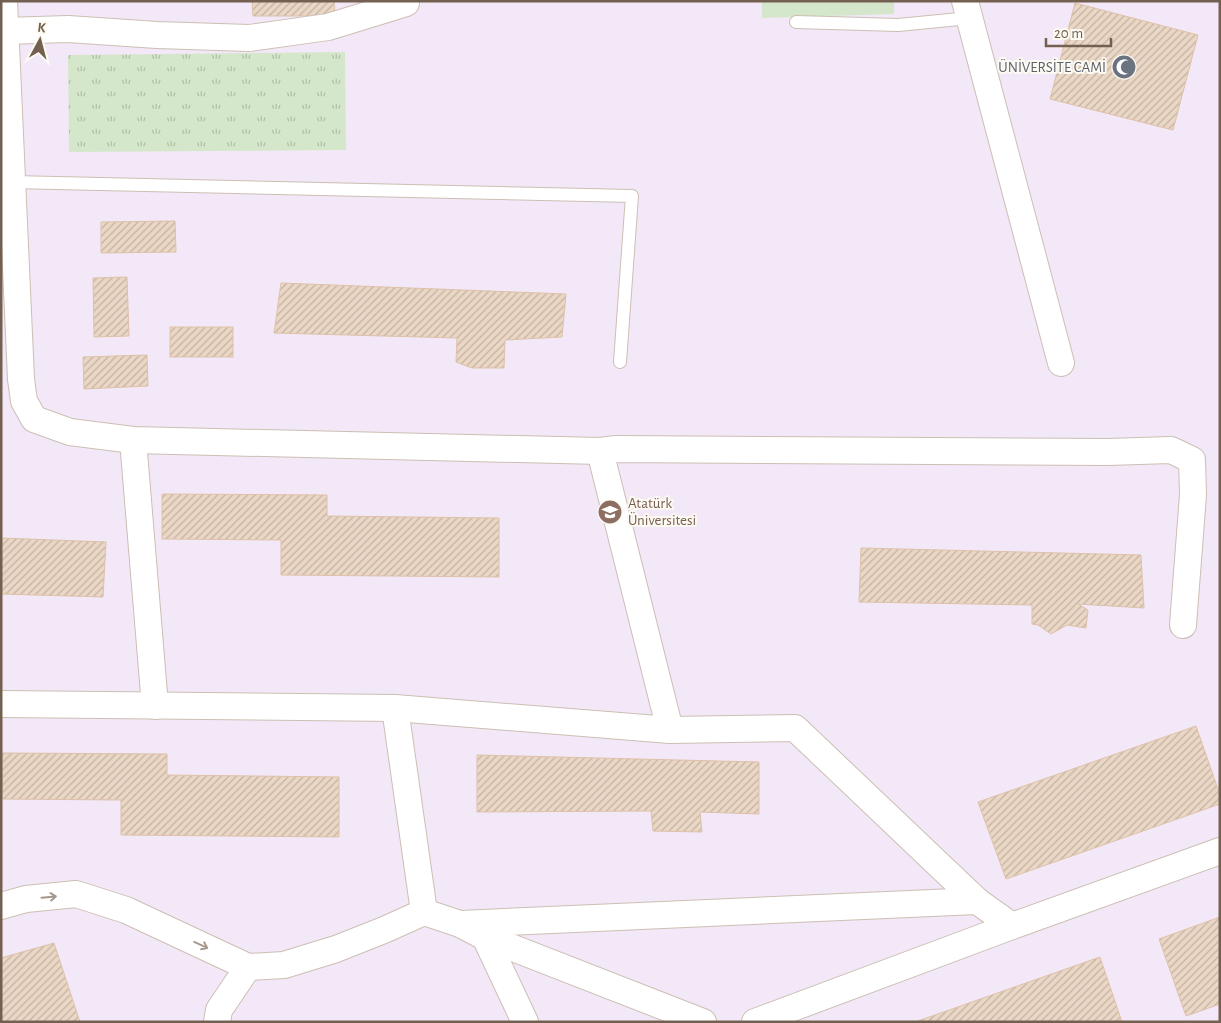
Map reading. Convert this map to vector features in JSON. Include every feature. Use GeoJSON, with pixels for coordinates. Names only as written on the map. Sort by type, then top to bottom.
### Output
{"type":"FeatureCollection","features":[{"type":"Feature","properties":{"kind":"street"},"geometry":{"type":"LineString","coordinates":[[4,1],[21,379],[24,401],[34,418],[70,432],[133,440],[600,451],[616,449],[1097,452],[1171,450],[1192,460],[1194,494],[1183,625]]}},
{"type":"Feature","properties":{"kind":"street"},"geometry":{"type":"LineString","coordinates":[[5,31],[68,29],[157,35],[249,38],[328,27],[374,7],[406,3]]}},
{"type":"Feature","properties":{"kind":"street"},"geometry":{"type":"LineString","coordinates":[[967,10],[1061,363]]}},
{"type":"Feature","properties":{"kind":"street"},"geometry":{"type":"LineString","coordinates":[[133,440],[155,706]]}},
{"type":"Feature","properties":{"kind":"street"},"geometry":{"type":"LineString","coordinates":[[600,451],[670,730]]}},
{"type":"Feature","properties":{"kind":"street"},"geometry":{"type":"LineString","coordinates":[[1,704],[394,708],[670,730],[795,728],[977,901],[1012,926]]}},
{"type":"Feature","properties":{"kind":"street"},"geometry":{"type":"LineString","coordinates":[[394,708],[424,912]]}},
{"type":"Feature","properties":{"kind":"street"},"geometry":{"type":"LineString","coordinates":[[755,1022],[1012,926],[1220,852]]}},
{"type":"Feature","properties":{"kind":"street"},"geometry":{"type":"LineString","coordinates":[[1,906],[26,899],[76,894],[126,910],[248,967],[284,965],[336,949],[424,912],[460,924],[485,937],[703,1022]]}},
{"type":"Feature","properties":{"kind":"street"},"geometry":{"type":"LineString","coordinates":[[460,924],[977,901]]}},
{"type":"Feature","properties":{"kind":"street"},"geometry":{"type":"LineString","coordinates":[[485,937],[525,1022]]}},
{"type":"Feature","properties":{"kind":"street"},"geometry":{"type":"LineString","coordinates":[[217,1022],[220,1010],[248,967]]}},
{"type":"Feature","properties":{"kind":"lane"},"geometry":{"type":"LineString","coordinates":[[796,22],[898,25],[967,10]]}},
{"type":"Feature","properties":{"kind":"lane"},"geometry":{"type":"LineString","coordinates":[[12,182],[632,196],[620,362]]}},
{"type":"Feature","properties":{"kind":"shaded area","name":"Atatürk Üniversitesi"},"geometry":{"type":"Polygon","coordinates":[[[1,1],[1220,1],[1220,1022],[1,1022],[1,1]]]}},
{"type":"Feature","properties":{"kind":"green space"},"geometry":{"type":"Polygon","coordinates":[[[762,1],[894,1],[894,14],[762,18],[762,1]]]}},
{"type":"Feature","properties":{"kind":"green space"},"geometry":{"type":"Polygon","coordinates":[[[345,52],[346,150],[69,152],[68,55],[345,52]]]}},
{"type":"Feature","properties":{"kind":"building"},"geometry":{"type":"Polygon","coordinates":[[[252,1],[334,1],[335,16],[253,16],[252,1]]]}},
{"type":"Feature","properties":{"kind":"building","name":"ÜNİVERSİTE CAMİ"},"geometry":{"type":"Polygon","coordinates":[[[1075,3],[1198,35],[1173,130],[1050,99],[1075,3]]]}},
{"type":"Feature","properties":{"kind":"building"},"geometry":{"type":"Polygon","coordinates":[[[175,221],[176,252],[101,253],[101,222],[175,221]]]}},
{"type":"Feature","properties":{"kind":"building"},"geometry":{"type":"Polygon","coordinates":[[[127,277],[129,336],[94,337],[93,278],[127,277]]]}},
{"type":"Feature","properties":{"kind":"building"},"geometry":{"type":"Polygon","coordinates":[[[281,283],[566,294],[562,337],[505,340],[504,368],[472,368],[456,362],[457,338],[274,333],[281,283]]]}},
{"type":"Feature","properties":{"kind":"building"},"geometry":{"type":"Polygon","coordinates":[[[170,327],[233,327],[233,357],[170,357],[170,327]]]}},
{"type":"Feature","properties":{"kind":"building"},"geometry":{"type":"Polygon","coordinates":[[[147,355],[148,386],[84,389],[83,357],[147,355]]]}},
{"type":"Feature","properties":{"kind":"building"},"geometry":{"type":"Polygon","coordinates":[[[162,494],[327,495],[327,516],[499,518],[499,577],[281,575],[281,540],[162,539],[162,494]]]}},
{"type":"Feature","properties":{"kind":"building"},"geometry":{"type":"Polygon","coordinates":[[[1,538],[106,542],[103,597],[1,594],[1,538]]]}},
{"type":"Feature","properties":{"kind":"building"},"geometry":{"type":"Polygon","coordinates":[[[861,548],[1141,555],[1144,608],[1078,604],[1088,610],[1086,628],[1067,625],[1051,634],[1038,625],[1032,624],[1032,605],[859,602],[861,548]]]}},
{"type":"Feature","properties":{"kind":"building"},"geometry":{"type":"Polygon","coordinates":[[[1196,726],[1220,795],[1220,804],[1006,879],[978,802],[1196,726]]]}},
{"type":"Feature","properties":{"kind":"building"},"geometry":{"type":"Polygon","coordinates":[[[2,753],[167,754],[167,775],[339,777],[339,837],[121,835],[121,800],[2,799],[2,753]]]}},
{"type":"Feature","properties":{"kind":"building"},"geometry":{"type":"Polygon","coordinates":[[[477,755],[759,762],[759,814],[700,812],[702,832],[653,831],[651,811],[477,812],[477,755]]]}},
{"type":"Feature","properties":{"kind":"building"},"geometry":{"type":"Polygon","coordinates":[[[1220,917],[1220,1004],[1186,1016],[1159,939],[1220,917]]]}},
{"type":"Feature","properties":{"kind":"building"},"geometry":{"type":"Polygon","coordinates":[[[54,943],[80,1022],[1,1022],[1,958],[54,943]]]}},
{"type":"Feature","properties":{"kind":"building"},"geometry":{"type":"Polygon","coordinates":[[[1100,957],[1122,1022],[915,1022],[1100,957]]]}},
{"type":"Feature","properties":{"kind":"place","name":"ÜNİVERSİTE CAMİ"},"geometry":{"type":"Point","coordinates":[1124,67]}},
{"type":"Feature","properties":{"kind":"place","name":"Atatürk Üniversitesi"},"geometry":{"type":"Point","coordinates":[610,512]}}]}
